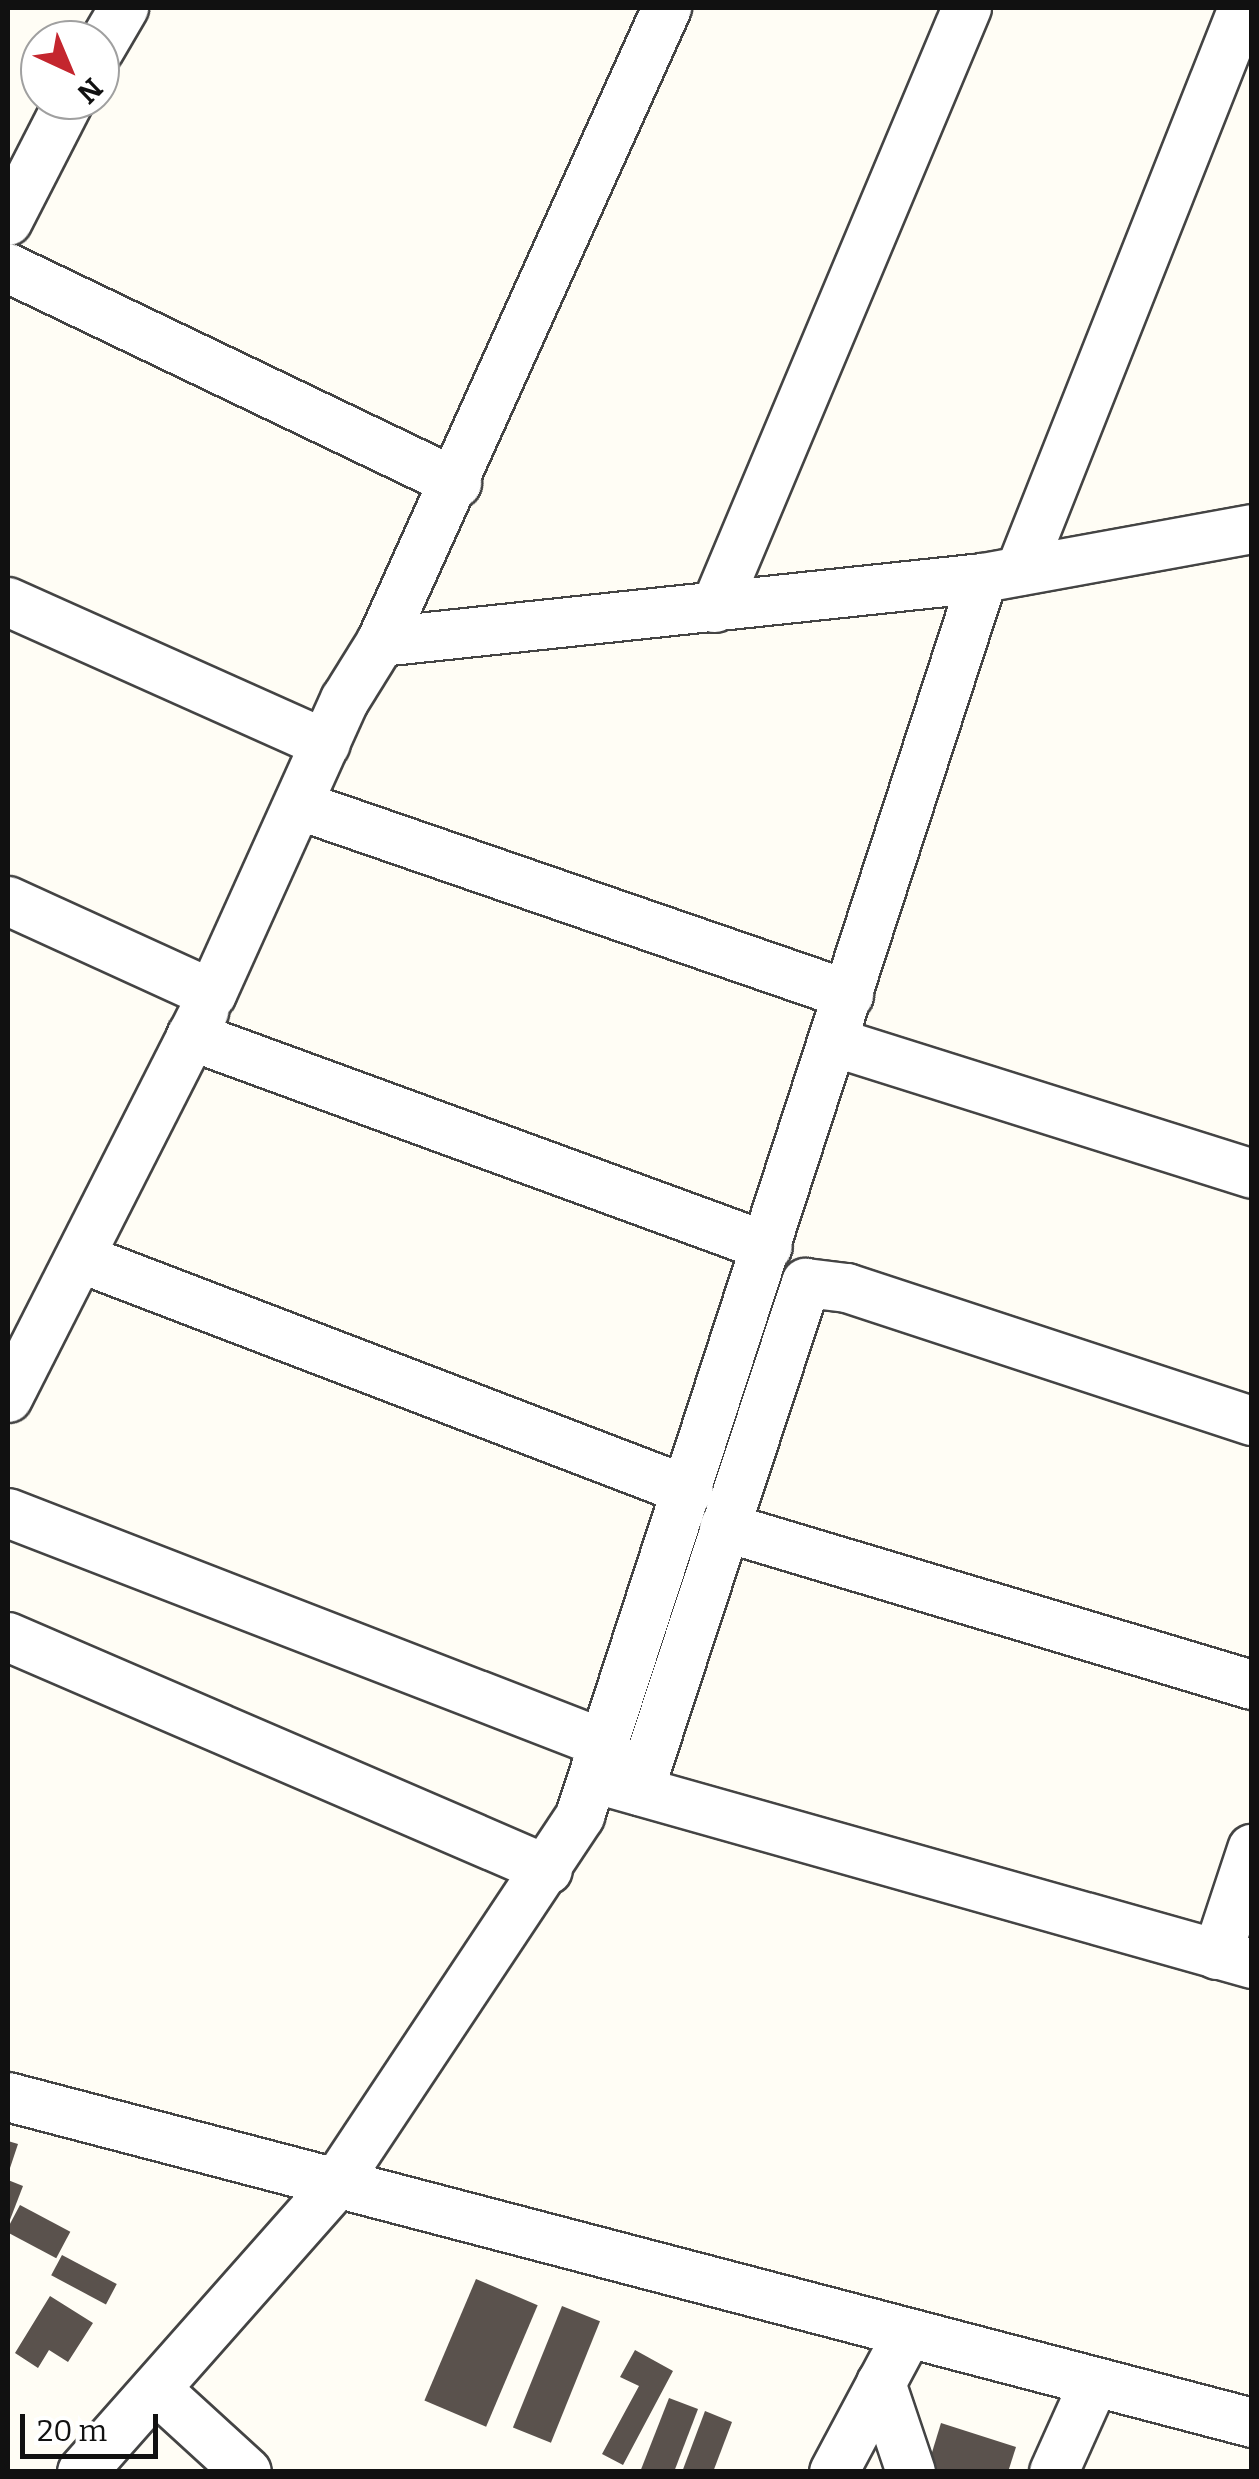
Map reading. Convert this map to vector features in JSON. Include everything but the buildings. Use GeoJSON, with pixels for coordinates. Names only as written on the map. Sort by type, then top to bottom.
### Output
{"type":"FeatureCollection","features":[{"type":"Feature","properties":{"kind":"street"},"geometry":{"type":"LineString","coordinates":[[716,608],[967,8]]}},
{"type":"Feature","properties":{"kind":"street"},"geometry":{"type":"LineString","coordinates":[[614,1772],[689,1491],[849,995],[1001,574],[1243,8]]}},
{"type":"Feature","properties":{"kind":"street"},"geometry":{"type":"LineString","coordinates":[[8,1398],[192,1036],[326,744],[381,642],[457,483],[669,9]]}},
{"type":"Feature","properties":{"kind":"street"},"geometry":{"type":"LineString","coordinates":[[8,221],[20,167],[55,120]]}},
{"type":"Feature","properties":{"kind":"street"},"geometry":{"type":"LineString","coordinates":[[8,268],[457,483]]}},
{"type":"Feature","properties":{"kind":"street"},"geometry":{"type":"LineString","coordinates":[[381,642],[1001,574],[1252,530]]}},
{"type":"Feature","properties":{"kind":"street"},"geometry":{"type":"LineString","coordinates":[[8,602],[326,744]]}},
{"type":"Feature","properties":{"kind":"street"},"geometry":{"type":"LineString","coordinates":[[298,804],[849,995]]}},
{"type":"Feature","properties":{"kind":"street"},"geometry":{"type":"LineString","coordinates":[[8,901],[212,994]]}},
{"type":"Feature","properties":{"kind":"street"},"geometry":{"type":"LineString","coordinates":[[192,1036],[768,1247]]}},
{"type":"Feature","properties":{"kind":"street"},"geometry":{"type":"LineString","coordinates":[[834,1042],[1252,1174]]}},
{"type":"Feature","properties":{"kind":"street"},"geometry":{"type":"LineString","coordinates":[[80,1258],[689,1491]]}},
{"type":"Feature","properties":{"kind":"street"},"geometry":{"type":"LineString","coordinates":[[82,2472],[333,2188],[614,1772],[724,1527],[806,1283],[847,1288],[1252,1421]]}},
{"type":"Feature","properties":{"kind":"street"},"geometry":{"type":"LineString","coordinates":[[8,1514],[614,1772],[1234,1959],[1252,1848]]}},
{"type":"Feature","properties":{"kind":"street"},"geometry":{"type":"LineString","coordinates":[[724,1527],[1252,1685]]}},
{"type":"Feature","properties":{"kind":"street"},"geometry":{"type":"LineString","coordinates":[[8,1638],[548,1870]]}},
{"type":"Feature","properties":{"kind":"street"},"geometry":{"type":"LineString","coordinates":[[8,2097],[333,2188],[1252,2423]]}},
{"type":"Feature","properties":{"kind":"street"},"geometry":{"type":"LineString","coordinates":[[834,2472],[907,2335]]}},
{"type":"Feature","properties":{"kind":"street"},"geometry":{"type":"LineString","coordinates":[[1054,2472],[1094,2382]]}},
{"type":"Feature","properties":{"kind":"street"},"geometry":{"type":"LineString","coordinates":[[881,2383],[912,2472]]}},
{"type":"Feature","properties":{"kind":"street"},"geometry":{"type":"LineString","coordinates":[[156,2389],[247,2472]]}}]}
